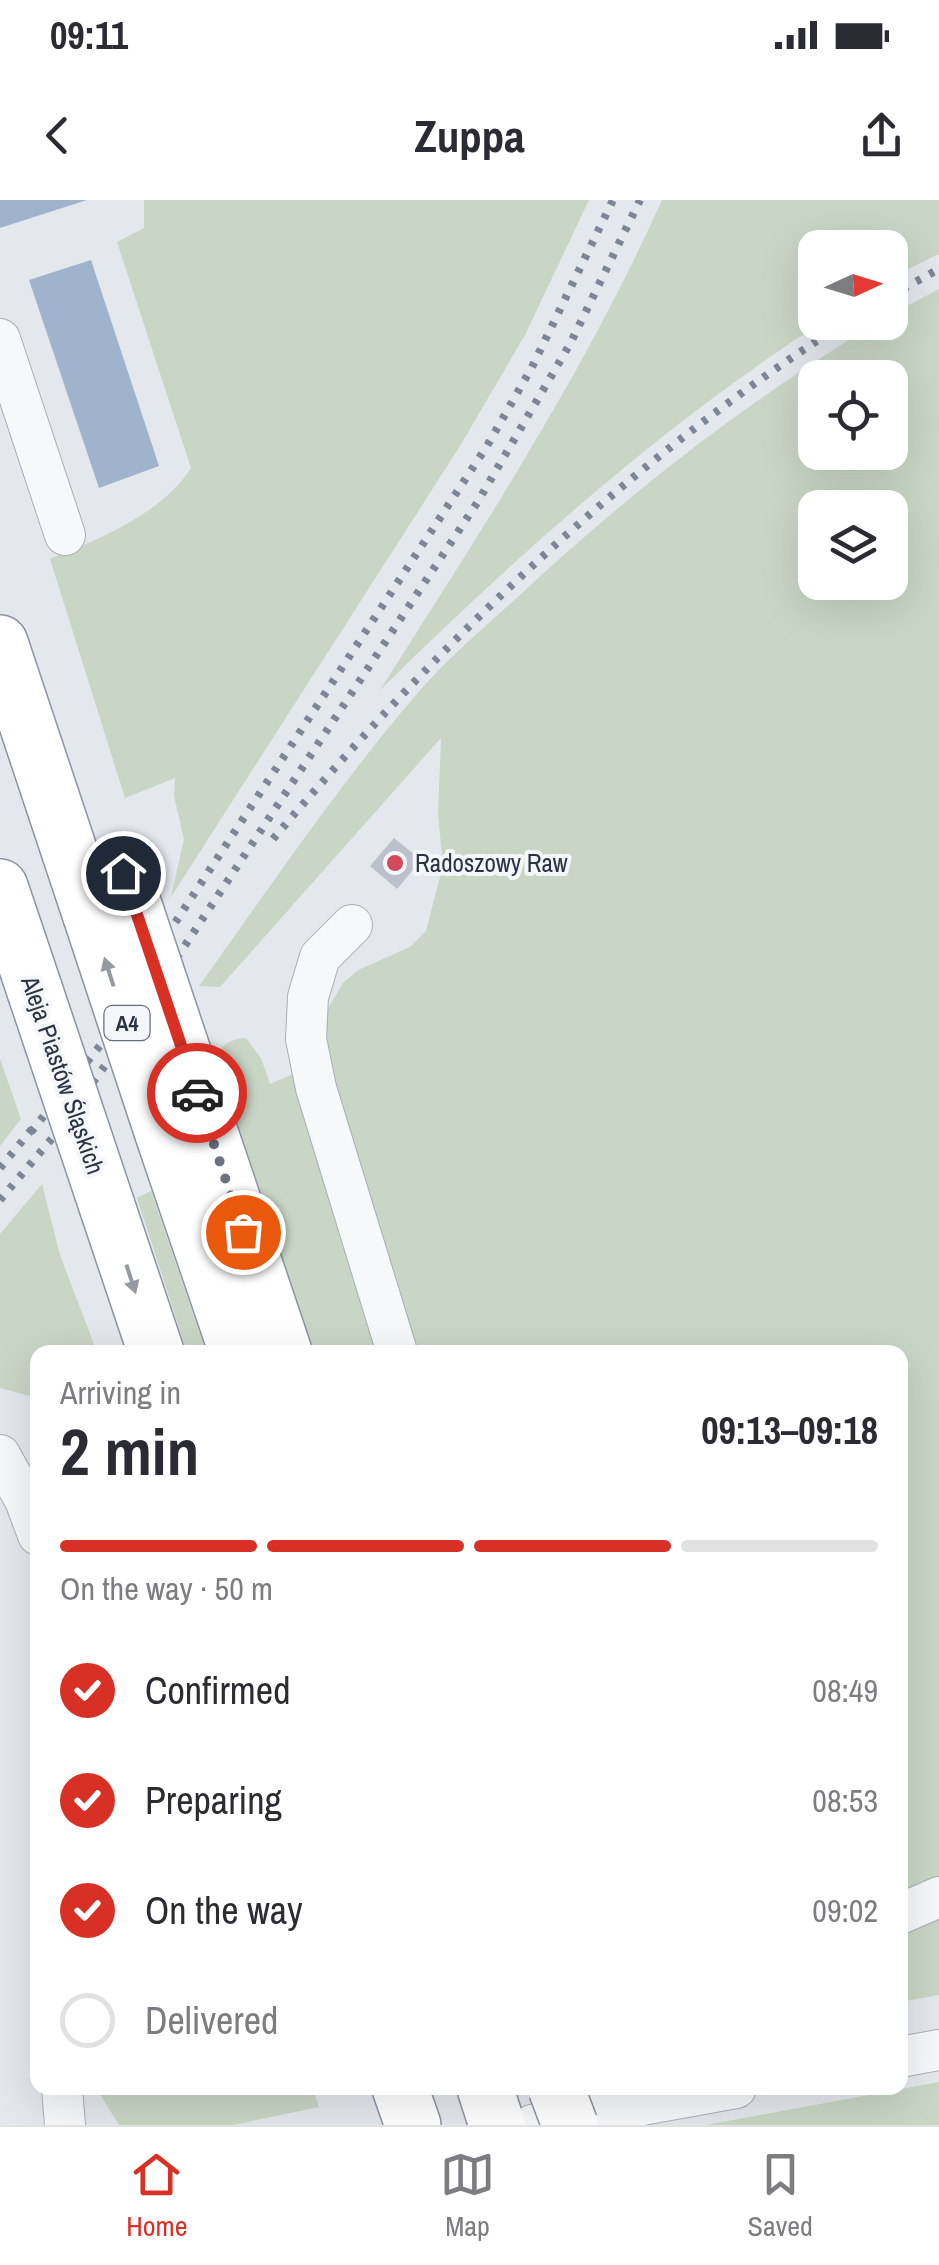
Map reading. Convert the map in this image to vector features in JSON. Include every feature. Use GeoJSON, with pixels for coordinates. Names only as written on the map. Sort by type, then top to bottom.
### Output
{"type":"FeatureCollection","features":[{"type":"Feature","properties":{"kind":"highway","name":"A4"},"geometry":{"type":"LineString","coordinates":[[0,643],[235,1345]]}},
{"type":"Feature","properties":{"kind":"highway"},"geometry":{"type":"LineString","coordinates":[[43,772],[88,814],[123,873],[282,1345]]}},
{"type":"Feature","properties":{"kind":"highway","name":"Aleja Piastów Śląskich"},"geometry":{"type":"LineString","coordinates":[[0,887],[154,1345]]}},
{"type":"Feature","properties":{"kind":"highway"},"geometry":{"type":"LineString","coordinates":[[402,2095],[412,2125]]}},
{"type":"Feature","properties":{"kind":"highway"},"geometry":{"type":"LineString","coordinates":[[486,2095],[497,2125]]}},
{"type":"Feature","properties":{"kind":"highway"},"geometry":{"type":"LineString","coordinates":[[559,2095],[570,2125]]}},
{"type":"Feature","properties":{"kind":"street"},"geometry":{"type":"LineString","coordinates":[[0,338],[65,535]]}},
{"type":"Feature","properties":{"kind":"street"},"geometry":{"type":"LineString","coordinates":[[352,925],[320,957],[308,998],[306,1038],[316,1088],[394,1345]]}},
{"type":"Feature","properties":{"kind":"street"},"geometry":{"type":"LineString","coordinates":[[0,1455],[30,1515]]}},
{"type":"Feature","properties":{"kind":"street"},"geometry":{"type":"LineString","coordinates":[[908,1911],[939,1897]]}},
{"type":"Feature","properties":{"kind":"street"},"geometry":{"type":"LineString","coordinates":[[908,2056],[939,2050]]}},
{"type":"Feature","properties":{"kind":"street"},"geometry":{"type":"LineString","coordinates":[[63,2095],[66,2125]]}},
{"type":"Feature","properties":{"kind":"street"},"geometry":{"type":"LineString","coordinates":[[532,2125],[697,2095]]}},
{"type":"Feature","properties":{"kind":"green space"},"geometry":{"type":"Polygon","coordinates":[[[144,200],[589,200],[525,335],[460,446],[171,897],[184,839],[174,796],[175,778],[125,798],[50,559],[147,512],[191,468],[117,242],[144,228],[144,200]]]}},
{"type":"Feature","properties":{"kind":"green space"},"geometry":{"type":"Polygon","coordinates":[[[662,200],[939,200],[939,254],[908,269],[908,230],[798,230],[798,338],[703,405],[591,495],[380,690],[566,389],[662,200]]]}},
{"type":"Feature","properties":{"kind":"green space"},"geometry":{"type":"Polygon","coordinates":[[[939,289],[939,1889],[908,1902],[908,1345],[408,1345],[327,1091],[320,1022],[343,983],[358,970],[410,947],[426,931],[443,865],[438,814],[441,738],[220,987],[199,986],[363,760],[422,688],[564,555],[692,449],[798,374],[798,470],[908,470],[908,360],[819,360],[850,340],[908,340],[908,305],[939,289]]]}},
{"type":"Feature","properties":{"kind":"green space"},"geometry":{"type":"Polygon","coordinates":[[[246,1038],[261,1058],[270,1084],[298,1072],[385,1345],[309,1345],[214,1061],[219,1051],[234,1040],[246,1038]]]}},
{"type":"Feature","properties":{"kind":"green space"},"geometry":{"type":"Polygon","coordinates":[[[0,1059],[21,1119],[0,1146],[0,1059]]]}},
{"type":"Feature","properties":{"kind":"green space"},"geometry":{"type":"Polygon","coordinates":[[[42,1184],[60,1255],[94,1345],[30,1345],[30,1396],[0,1388],[0,1234],[42,1184]]]}},
{"type":"Feature","properties":{"kind":"green space"},"geometry":{"type":"Polygon","coordinates":[[[151,1191],[204,1345],[185,1345],[137,1198],[151,1191]]]}},
{"type":"Feature","properties":{"kind":"green space"},"geometry":{"type":"Polygon","coordinates":[[[939,1910],[939,1995],[908,2001],[908,1924],[939,1910]]]}},
{"type":"Feature","properties":{"kind":"green space"},"geometry":{"type":"Polygon","coordinates":[[[939,2082],[939,2125],[706,2125],[869,2095],[908,2095],[908,2088],[939,2082]]]}},
{"type":"Feature","properties":{"kind":"green space"},"geometry":{"type":"Polygon","coordinates":[[[100,2095],[315,2095],[319,2107],[233,2125],[119,2125],[100,2095]]]}},
{"type":"Feature","properties":{"kind":"water"},"geometry":{"type":"Polygon","coordinates":[[[0,200],[87,200],[0,228],[0,200]]]}},
{"type":"Feature","properties":{"kind":"water"},"geometry":{"type":"Polygon","coordinates":[[[91,260],[159,466],[99,488],[29,280],[91,260]]]}},
{"type":"Feature","properties":{"kind":"building","name":"Radoszowy Raw"},"geometry":{"type":"Polygon","coordinates":[[[394,838],[421,860],[397,889],[370,866],[394,838]]]}},
{"type":"Feature","properties":{"kind":"railway"},"geometry":{"type":"LineString","coordinates":[[118,1010],[487,446],[532,367],[613,200]]}},
{"type":"Feature","properties":{"kind":"railway"},"geometry":{"type":"LineString","coordinates":[[0,1200],[54,1136],[112,1056],[477,503],[570,344],[640,200]]}},
{"type":"Feature","properties":{"kind":"railway"},"geometry":{"type":"LineString","coordinates":[[908,286],[939,269]]}},
{"type":"Feature","properties":{"kind":"railway"},"geometry":{"type":"LineString","coordinates":[[273,839],[402,695],[540,559],[688,434],[819,340]]}},
{"type":"Feature","properties":{"kind":"railway"},"geometry":{"type":"LineString","coordinates":[[31,1132],[134,1003]]}},
{"type":"Feature","properties":{"kind":"railway"},"geometry":{"type":"LineString","coordinates":[[0,1168],[37,1123]]}},
{"type":"Feature","properties":{"kind":"way so far"},"geometry":{"type":"LineString","coordinates":[[197,1093],[243,1232]]}},
{"type":"Feature","properties":{"kind":"place","name":"Radoszowy Raw"},"geometry":{"type":"Point","coordinates":[395,863]}},
{"type":"Feature","properties":{"kind":"route"},"geometry":{"type":"LineString","coordinates":[[123,873],[197,1093]]}}]}
